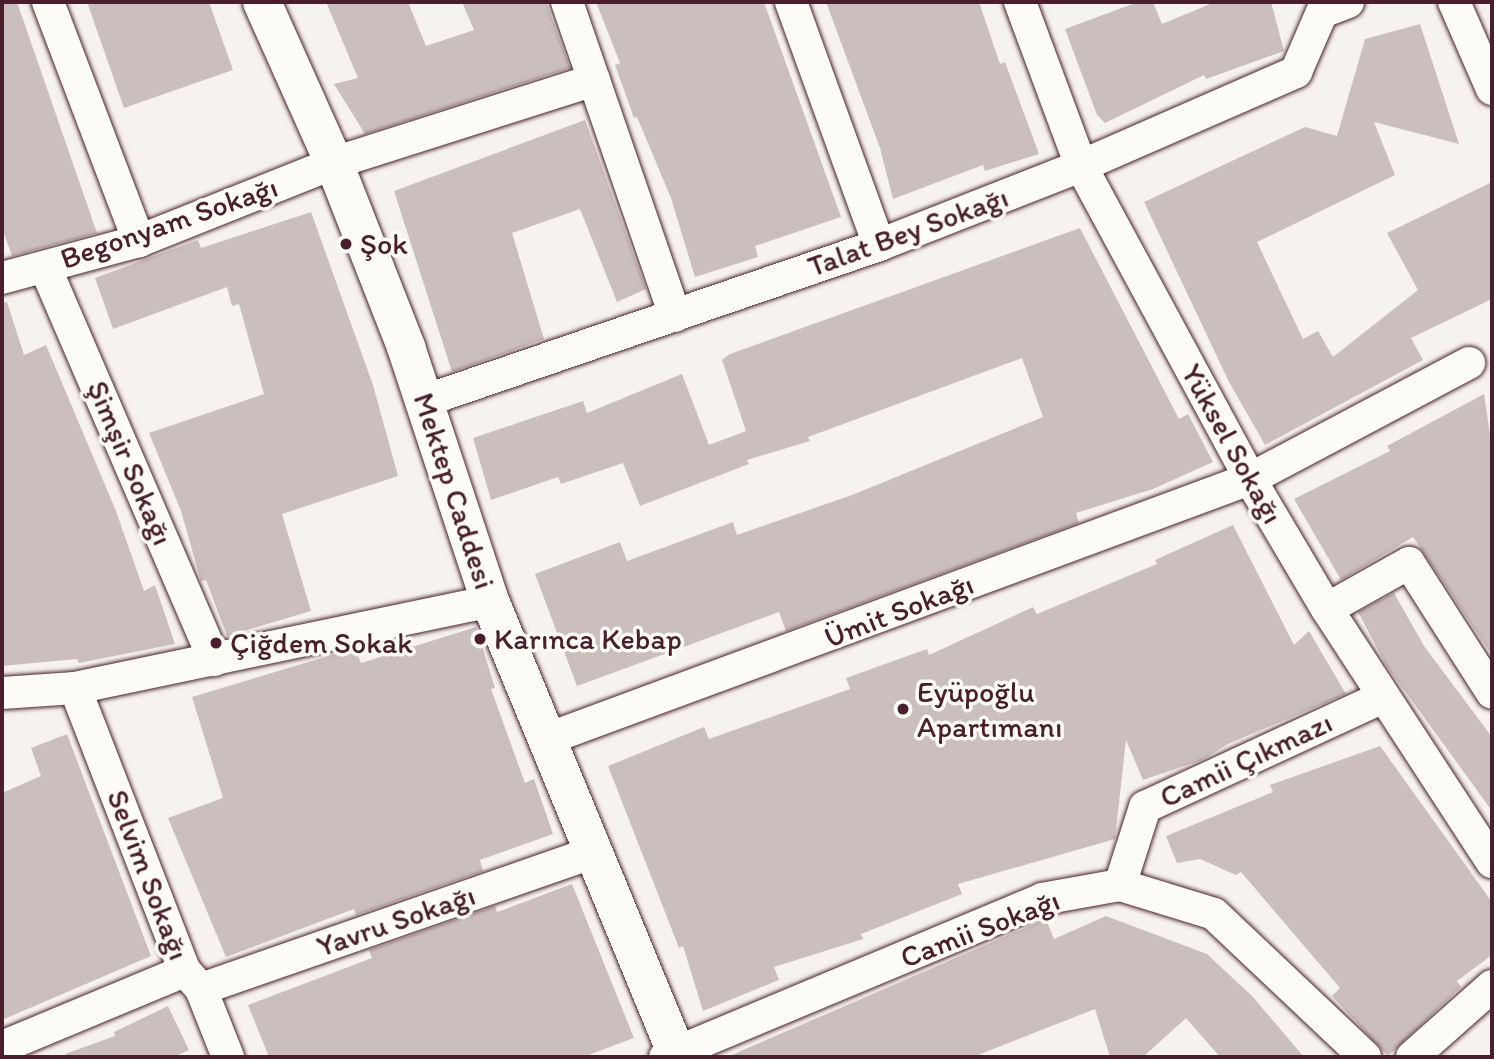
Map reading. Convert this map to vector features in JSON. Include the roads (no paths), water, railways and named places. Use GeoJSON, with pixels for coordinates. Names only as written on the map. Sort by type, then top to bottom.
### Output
{"type":"FeatureCollection","features":[{"type":"Feature","properties":{"kind":"street"},"geometry":{"type":"LineString","coordinates":[[48,2],[139,241]]}},
{"type":"Feature","properties":{"kind":"street","name":"Mektep Caddesi"},"geometry":{"type":"LineString","coordinates":[[262,2],[334,163],[424,401],[490,601],[673,1056]]}},
{"type":"Feature","properties":{"kind":"street"},"geometry":{"type":"LineString","coordinates":[[567,2],[675,316]]}},
{"type":"Feature","properties":{"kind":"street"},"geometry":{"type":"LineString","coordinates":[[790,2],[879,245]]}},
{"type":"Feature","properties":{"kind":"street","name":"Yüksel Sokağı"},"geometry":{"type":"LineString","coordinates":[[1020,2],[1081,166],[1250,480],[1327,609],[1492,862]]}},
{"type":"Feature","properties":{"kind":"street","name":"Talat Bey Sokağı"},"geometry":{"type":"LineString","coordinates":[[424,401],[879,245],[1081,166],[1296,72],[1310,13],[1322,12],[1348,2]]}},
{"type":"Feature","properties":{"kind":"street"},"geometry":{"type":"LineString","coordinates":[[1454,2],[1492,89]]}},
{"type":"Feature","properties":{"kind":"street","name":"Begonyam Sokağı"},"geometry":{"type":"LineString","coordinates":[[2,278],[139,241],[334,163],[594,80]]}},
{"type":"Feature","properties":{"kind":"street","name":"Şimşir Sokağı"},"geometry":{"type":"LineString","coordinates":[[45,267],[214,660]]}},
{"type":"Feature","properties":{"kind":"street","name":"Ümit Sokağı"},"geometry":{"type":"LineString","coordinates":[[547,739],[1250,480],[1469,363]]}},
{"type":"Feature","properties":{"kind":"street"},"geometry":{"type":"LineString","coordinates":[[1327,609],[1409,563],[1492,693]]}},
{"type":"Feature","properties":{"kind":"street"},"geometry":{"type":"LineString","coordinates":[[2,693],[75,688],[490,601]]}},
{"type":"Feature","properties":{"kind":"street","name":"Selvim Sokağı"},"geometry":{"type":"LineString","coordinates":[[75,688],[193,980],[228,1057]]}},
{"type":"Feature","properties":{"kind":"street","name":"Camii Çıkmazı"},"geometry":{"type":"LineString","coordinates":[[1120,885],[1145,807],[1383,697]]}},
{"type":"Feature","properties":{"kind":"street","name":"Yavru Sokağı"},"geometry":{"type":"LineString","coordinates":[[2,1047],[193,980],[591,853]]}},
{"type":"Feature","properties":{"kind":"street","name":"Camii Sokağı"},"geometry":{"type":"LineString","coordinates":[[673,1056],[1042,899],[1120,885],[1214,914],[1365,1057]]}},
{"type":"Feature","properties":{"kind":"street"},"geometry":{"type":"LineString","coordinates":[[1412,1057],[1492,986]]}},
{"type":"Feature","properties":{"kind":"place","name":"Şok"},"geometry":{"type":"Point","coordinates":[346,244]}},
{"type":"Feature","properties":{"kind":"place","name":"Karınca Kebap"},"geometry":{"type":"Point","coordinates":[480,639]}},
{"type":"Feature","properties":{"kind":"place","name":"Çiğdem Sokak"},"geometry":{"type":"Point","coordinates":[216,643]}},
{"type":"Feature","properties":{"kind":"place","name":"Eyüpoğlu Apartımanı"},"geometry":{"type":"Point","coordinates":[903,709]}}]}
